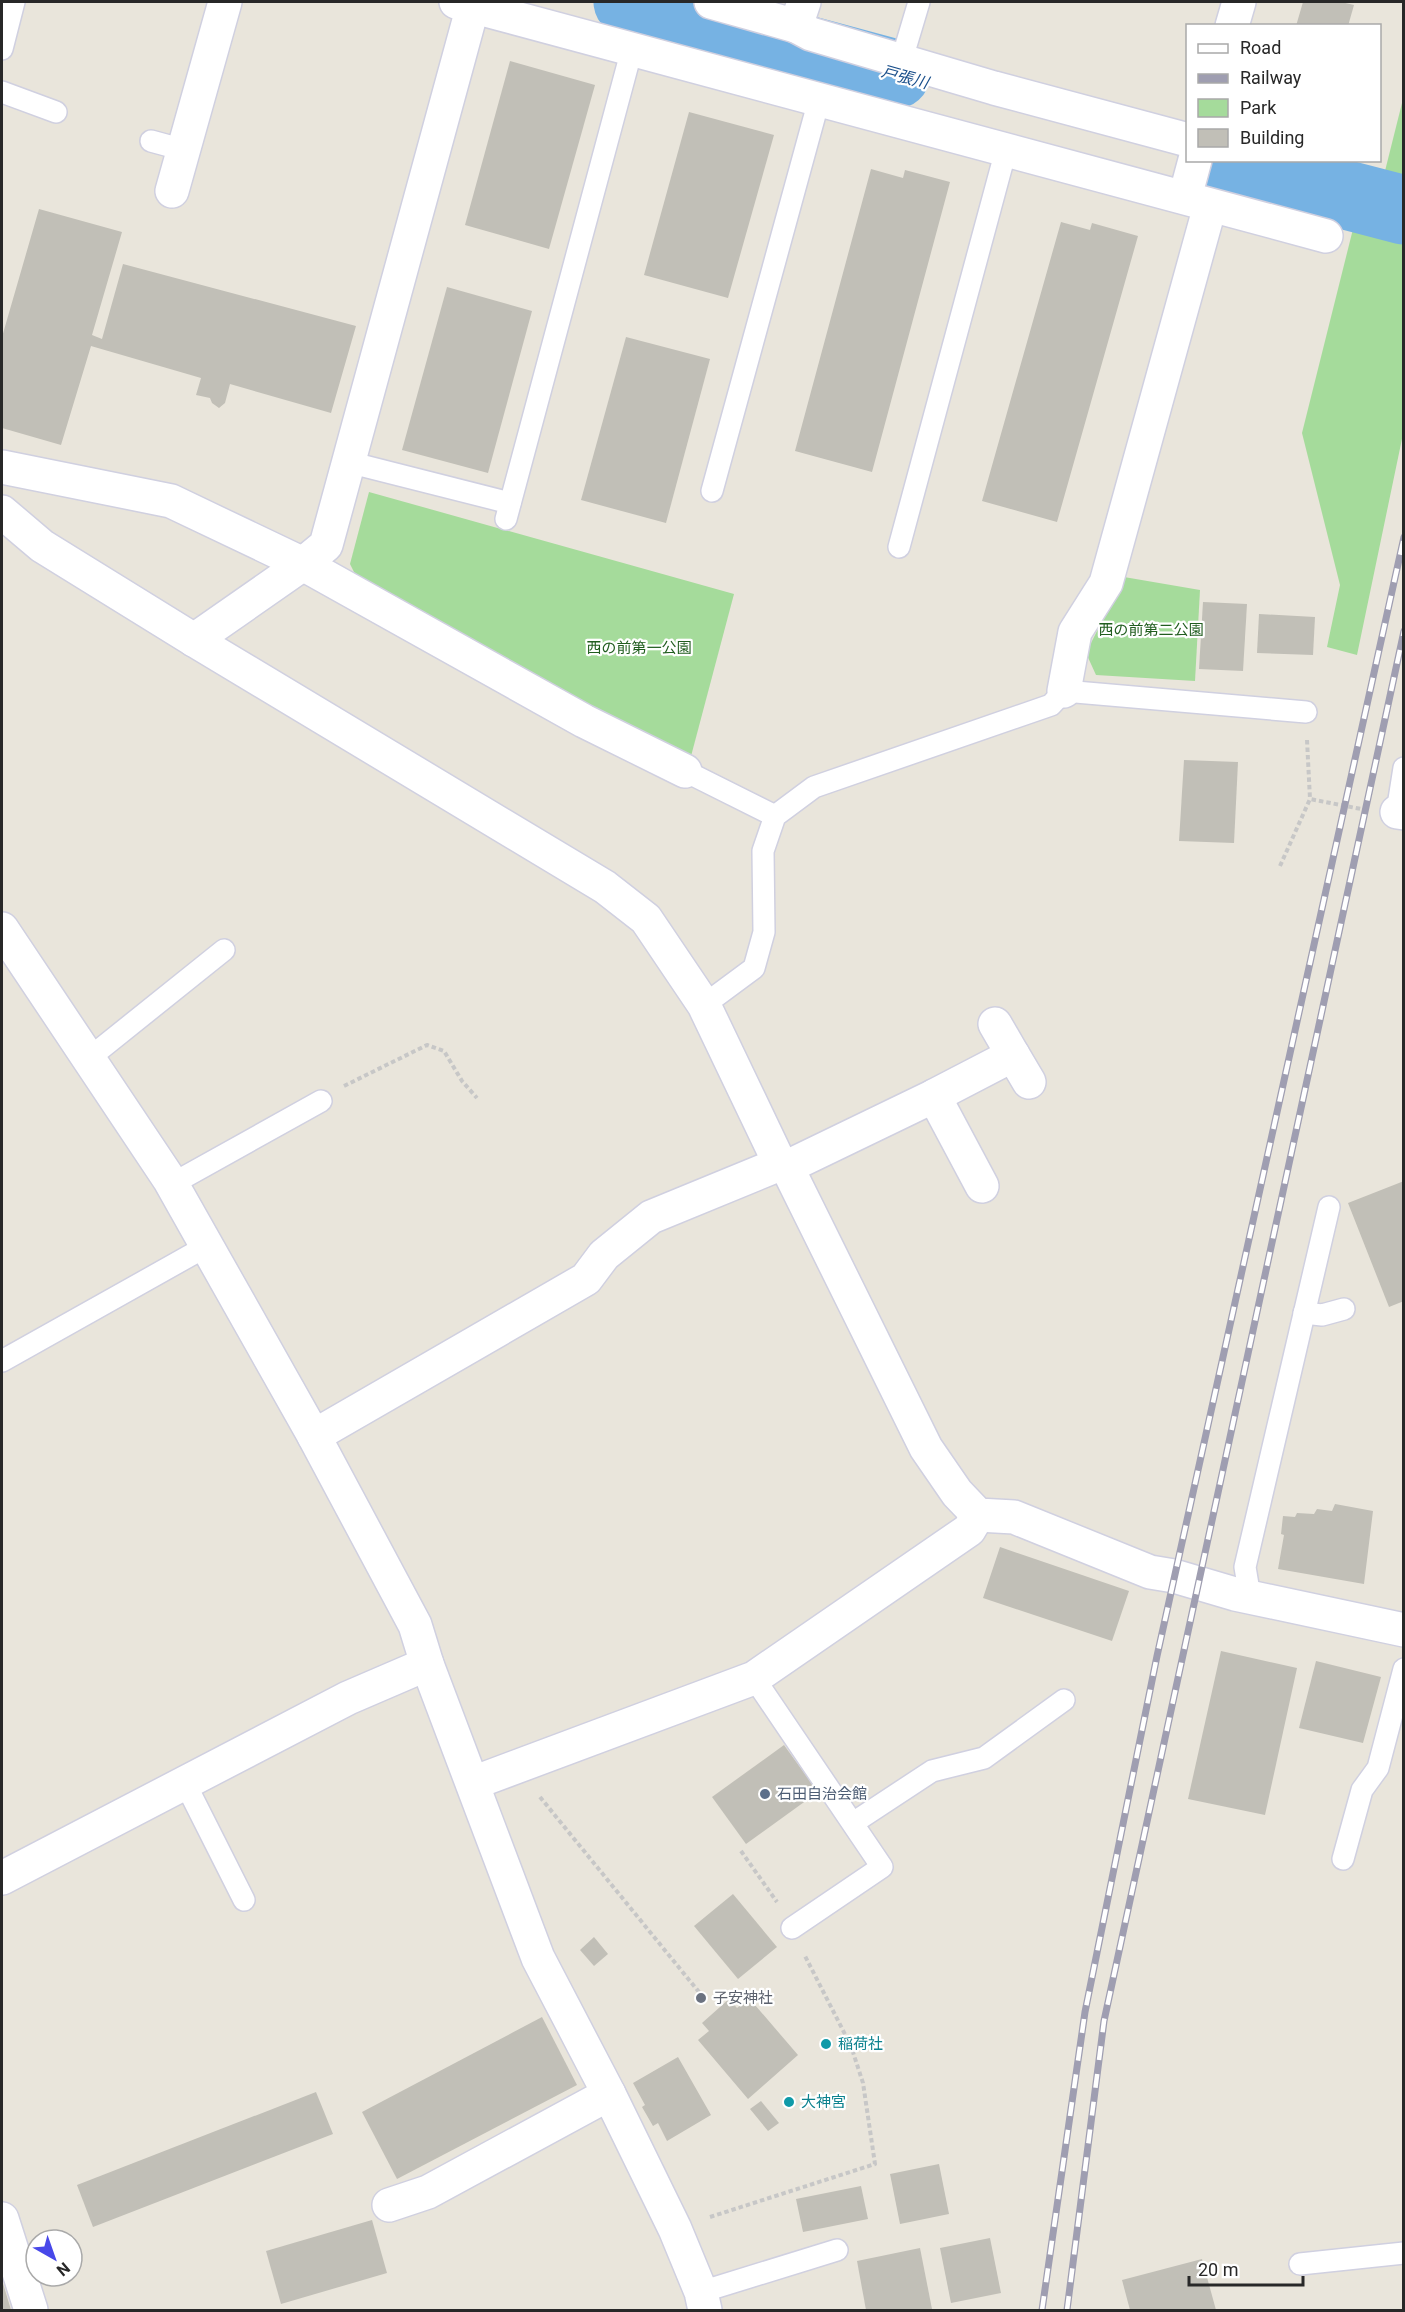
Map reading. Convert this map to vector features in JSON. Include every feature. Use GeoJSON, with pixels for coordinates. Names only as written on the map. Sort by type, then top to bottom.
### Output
{"type":"FeatureCollection","features":[{"type":"Feature","properties":{"kind":"street"},"geometry":{"type":"LineString","coordinates":[[172,191],[225,2]]}},
{"type":"Feature","properties":{"kind":"street"},"geometry":{"type":"LineString","coordinates":[[711,2],[800,14],[811,34],[994,88],[1186,139]]}},
{"type":"Feature","properties":{"kind":"street"},"geometry":{"type":"LineString","coordinates":[[1233,24],[1239,2]]}},
{"type":"Feature","properties":{"kind":"street"},"geometry":{"type":"LineString","coordinates":[[194,640],[303,564],[326,545],[467,3],[632,50],[1326,236]]}},
{"type":"Feature","properties":{"kind":"street"},"geometry":{"type":"LineString","coordinates":[[1064,691],[1075,632],[1106,583],[1198,202],[1195,162]]}},
{"type":"Feature","properties":{"kind":"street"},"geometry":{"type":"LineString","coordinates":[[2,467],[171,501],[303,564],[584,721],[685,771]]}},
{"type":"Feature","properties":{"kind":"street"},"geometry":{"type":"LineString","coordinates":[[2,512],[42,546],[605,888],[646,920],[704,1005],[926,1448],[957,1493],[978,1515],[1014,1517],[1150,1572],[1174,1576],[1250,1597],[1404,1630]]}},
{"type":"Feature","properties":{"kind":"street"},"geometry":{"type":"LineString","coordinates":[[2,929],[172,1184],[314,1436],[415,1625],[427,1664],[538,1958],[609,2094],[675,2229],[703,2301]]}},
{"type":"Feature","properties":{"kind":"street"},"geometry":{"type":"LineString","coordinates":[[314,1436],[586,1279],[604,1255],[651,1217],[783,1165],[934,1096],[1021,1068],[995,1024]]}},
{"type":"Feature","properties":{"kind":"street"},"geometry":{"type":"LineString","coordinates":[[934,1096],[965,1172]]}},
{"type":"Feature","properties":{"kind":"street"},"geometry":{"type":"LineString","coordinates":[[472,1783],[754,1678],[969,1530],[978,1515]]}},
{"type":"Feature","properties":{"kind":"street"},"geometry":{"type":"LineString","coordinates":[[2,1878],[348,1698],[427,1664]]}},
{"type":"Feature","properties":{"kind":"street"},"geometry":{"type":"LineString","coordinates":[[389,2205],[428,2192],[609,2094]]}},
{"type":"Feature","properties":{"kind":"street"},"geometry":{"type":"LineString","coordinates":[[2,2219],[31,2310]]}},
{"type":"Feature","properties":{"kind":"lane"},"geometry":{"type":"LineString","coordinates":[[2,49],[14,2]]}},
{"type":"Feature","properties":{"kind":"lane"},"geometry":{"type":"LineString","coordinates":[[917,64],[919,2]]}},
{"type":"Feature","properties":{"kind":"lane"},"geometry":{"type":"LineString","coordinates":[[348,462],[508,511],[632,50]]}},
{"type":"Feature","properties":{"kind":"lane"},"geometry":{"type":"LineString","coordinates":[[2,92],[56,112]]}},
{"type":"Feature","properties":{"kind":"lane"},"geometry":{"type":"LineString","coordinates":[[712,491],[819,100]]}},
{"type":"Feature","properties":{"kind":"lane"},"geometry":{"type":"LineString","coordinates":[[151,141],[184,150]]}},
{"type":"Feature","properties":{"kind":"lane"},"geometry":{"type":"LineString","coordinates":[[899,547],[1006,150]]}},
{"type":"Feature","properties":{"kind":"lane"},"geometry":{"type":"LineString","coordinates":[[704,1005],[754,968],[764,932],[763,851],[775,816],[814,787],[1051,705],[1064,691],[1306,712]]}},
{"type":"Feature","properties":{"kind":"lane"},"geometry":{"type":"LineString","coordinates":[[1400,813],[1404,768]]}},
{"type":"Feature","properties":{"kind":"lane"},"geometry":{"type":"LineString","coordinates":[[685,771],[775,816]]}},
{"type":"Feature","properties":{"kind":"lane"},"geometry":{"type":"LineString","coordinates":[[88,1059],[224,950]]}},
{"type":"Feature","properties":{"kind":"lane"},"geometry":{"type":"LineString","coordinates":[[172,1184],[321,1101]]}},
{"type":"Feature","properties":{"kind":"lane"},"geometry":{"type":"LineString","coordinates":[[1250,1597],[1245,1567],[1329,1207]]}},
{"type":"Feature","properties":{"kind":"lane"},"geometry":{"type":"LineString","coordinates":[[2,1361],[207,1246]]}},
{"type":"Feature","properties":{"kind":"lane"},"geometry":{"type":"LineString","coordinates":[[1304,1312],[1322,1315],[1344,1309]]}},
{"type":"Feature","properties":{"kind":"lane"},"geometry":{"type":"LineString","coordinates":[[1343,1859],[1362,1790],[1378,1768],[1404,1669]]}},
{"type":"Feature","properties":{"kind":"lane"},"geometry":{"type":"LineString","coordinates":[[754,1678],[882,1866],[792,1929]]}},
{"type":"Feature","properties":{"kind":"lane"},"geometry":{"type":"LineString","coordinates":[[853,1823],[932,1771],[984,1758],[1064,1700]]}},
{"type":"Feature","properties":{"kind":"lane"},"geometry":{"type":"LineString","coordinates":[[185,1783],[244,1900]]}},
{"type":"Feature","properties":{"kind":"lane"},"geometry":{"type":"LineString","coordinates":[[703,2301],[837,2250]]}},
{"type":"Feature","properties":{"kind":"lane"},"geometry":{"type":"LineString","coordinates":[[1300,2264],[1404,2253]]}},
{"type":"Feature","properties":{"kind":"path"},"geometry":{"type":"LineString","coordinates":[[1280,866],[1310,799],[1306,712]]}},
{"type":"Feature","properties":{"kind":"path"},"geometry":{"type":"LineString","coordinates":[[1310,799],[1365,810],[1400,813]]}},
{"type":"Feature","properties":{"kind":"path"},"geometry":{"type":"LineString","coordinates":[[321,1101],[332,1091],[427,1045],[444,1051],[462,1081],[477,1098]]}},
{"type":"Feature","properties":{"kind":"path"},"geometry":{"type":"LineString","coordinates":[[514,1767],[703,1996]]}},
{"type":"Feature","properties":{"kind":"path"},"geometry":{"type":"LineString","coordinates":[[675,2229],[875,2164],[863,2083],[851,2046],[781,1908],[741,1851]]}},
{"type":"Feature","properties":{"kind":"green space"},"geometry":{"type":"Polygon","coordinates":[[[1403,99],[1403,184],[1383,179],[1403,99]]]}},
{"type":"Feature","properties":{"kind":"green space"},"geometry":{"type":"Polygon","coordinates":[[[1355,221],[1404,237],[1403,434],[1357,655],[1327,647],[1340,585],[1302,433],[1355,221]]]}},
{"type":"Feature","properties":{"kind":"green space","name":"西の前第一公園"},"geometry":{"type":"Polygon","coordinates":[[[369,492],[734,594],[690,760],[595,712],[357,578],[350,564],[369,492]]]}},
{"type":"Feature","properties":{"kind":"green space","name":"西の前第二公園"},"geometry":{"type":"Polygon","coordinates":[[[1124,577],[1200,590],[1195,681],[1096,675],[1086,653],[1124,577]]]}},
{"type":"Feature","properties":{"kind":"building"},"geometry":{"type":"Polygon","coordinates":[[[1303,2],[1341,2],[1354,5],[1349,24],[1297,24],[1303,2]]]}},
{"type":"Feature","properties":{"kind":"building"},"geometry":{"type":"Polygon","coordinates":[[[510,61],[595,85],[549,249],[465,225],[510,61]]]}},
{"type":"Feature","properties":{"kind":"building"},"geometry":{"type":"Polygon","coordinates":[[[689,112],[774,135],[728,298],[644,275],[689,112]]]}},
{"type":"Feature","properties":{"kind":"building"},"geometry":{"type":"Polygon","coordinates":[[[871,169],[903,178],[905,170],[950,182],[872,472],[795,451],[871,169]]]}},
{"type":"Feature","properties":{"kind":"building"},"geometry":{"type":"Polygon","coordinates":[[[39,209],[122,232],[92,335],[102,339],[123,264],[356,326],[331,413],[230,384],[225,403],[219,408],[212,403],[210,398],[196,395],[201,378],[91,346],[61,445],[2,428],[2,337],[39,209]]]}},
{"type":"Feature","properties":{"kind":"building"},"geometry":{"type":"Polygon","coordinates":[[[1061,222],[1090,230],[1092,223],[1138,236],[1057,522],[982,501],[1061,222]]]}},
{"type":"Feature","properties":{"kind":"building"},"geometry":{"type":"Polygon","coordinates":[[[447,287],[532,311],[488,473],[402,450],[447,287]]]}},
{"type":"Feature","properties":{"kind":"building"},"geometry":{"type":"Polygon","coordinates":[[[626,337],[710,359],[666,523],[581,500],[626,337]]]}},
{"type":"Feature","properties":{"kind":"building"},"geometry":{"type":"Polygon","coordinates":[[[1203,602],[1247,604],[1243,671],[1199,669],[1203,602]]]}},
{"type":"Feature","properties":{"kind":"building"},"geometry":{"type":"Polygon","coordinates":[[[1259,614],[1315,617],[1313,655],[1257,653],[1259,614]]]}},
{"type":"Feature","properties":{"kind":"building"},"geometry":{"type":"Polygon","coordinates":[[[1184,760],[1238,762],[1234,843],[1179,841],[1184,760]]]}},
{"type":"Feature","properties":{"kind":"building"},"geometry":{"type":"Polygon","coordinates":[[[1404,1181],[1404,1301],[1389,1307],[1348,1203],[1404,1181]]]}},
{"type":"Feature","properties":{"kind":"building"},"geometry":{"type":"Polygon","coordinates":[[[1335,1504],[1373,1511],[1364,1584],[1278,1569],[1284,1535],[1281,1534],[1283,1516],[1295,1517],[1297,1513],[1314,1514],[1317,1509],[1332,1511],[1335,1504]]]}},
{"type":"Feature","properties":{"kind":"building"},"geometry":{"type":"Polygon","coordinates":[[[1000,1547],[1129,1591],[1112,1641],[983,1598],[1000,1547]]]}},
{"type":"Feature","properties":{"kind":"building"},"geometry":{"type":"Polygon","coordinates":[[[1221,1651],[1297,1668],[1265,1815],[1188,1799],[1221,1651]]]}},
{"type":"Feature","properties":{"kind":"building"},"geometry":{"type":"Polygon","coordinates":[[[1316,1661],[1381,1677],[1363,1743],[1299,1728],[1316,1661]]]}},
{"type":"Feature","properties":{"kind":"building","name":"石田自治会館"},"geometry":{"type":"Polygon","coordinates":[[[784,1745],[818,1792],[746,1844],[712,1797],[784,1745]]]}},
{"type":"Feature","properties":{"kind":"building"},"geometry":{"type":"Polygon","coordinates":[[[733,1894],[777,1947],[738,1979],[694,1926],[733,1894]]]}},
{"type":"Feature","properties":{"kind":"building"},"geometry":{"type":"Polygon","coordinates":[[[594,1937],[608,1954],[594,1966],[580,1950],[594,1937]]]}},
{"type":"Feature","properties":{"kind":"building"},"geometry":{"type":"Polygon","coordinates":[[[749,1998],[798,2055],[748,2099],[698,2040],[709,2031],[702,2023],[729,1999],[737,2008],[749,1998]]]}},
{"type":"Feature","properties":{"kind":"building"},"geometry":{"type":"Polygon","coordinates":[[[542,2017],[577,2085],[397,2179],[362,2112],[542,2017]]]}},
{"type":"Feature","properties":{"kind":"building"},"geometry":{"type":"Polygon","coordinates":[[[678,2057],[711,2115],[667,2141],[658,2123],[653,2126],[642,2107],[645,2105],[633,2083],[678,2057]]]}},
{"type":"Feature","properties":{"kind":"building"},"geometry":{"type":"Polygon","coordinates":[[[316,2092],[333,2134],[93,2227],[77,2185],[316,2092]]]}},
{"type":"Feature","properties":{"kind":"building"},"geometry":{"type":"Polygon","coordinates":[[[761,2101],[779,2123],[768,2131],[750,2109],[761,2101]]]}},
{"type":"Feature","properties":{"kind":"building"},"geometry":{"type":"Polygon","coordinates":[[[939,2164],[949,2214],[900,2224],[890,2174],[939,2164]]]}},
{"type":"Feature","properties":{"kind":"building"},"geometry":{"type":"Polygon","coordinates":[[[861,2186],[868,2219],[803,2232],[796,2199],[861,2186]]]}},
{"type":"Feature","properties":{"kind":"building"},"geometry":{"type":"Polygon","coordinates":[[[372,2220],[387,2273],[281,2304],[266,2251],[372,2220]]]}},
{"type":"Feature","properties":{"kind":"building"},"geometry":{"type":"Polygon","coordinates":[[[990,2238],[1001,2293],[951,2303],[940,2248],[990,2238]]]}},
{"type":"Feature","properties":{"kind":"building"},"geometry":{"type":"Polygon","coordinates":[[[920,2248],[932,2309],[866,2310],[857,2261],[920,2248]]]}},
{"type":"Feature","properties":{"kind":"building"},"geometry":{"type":"Polygon","coordinates":[[[1202,2259],[1216,2310],[1130,2310],[1122,2280],[1202,2259]]]}},
{"type":"Feature","properties":{"kind":"building"},"geometry":{"type":"Polygon","coordinates":[[[2,2280],[11,2310],[2,2310],[2,2280]]]}},
{"type":"Feature","properties":{"kind":"waterway","name":"戸張川"},"geometry":{"type":"LineString","coordinates":[[628,2],[896,74]]}},
{"type":"Feature","properties":{"kind":"waterway","name":"戸張川"},"geometry":{"type":"LineString","coordinates":[[1220,162],[1404,210]]}},
{"type":"Feature","properties":{"kind":"railway"},"geometry":{"type":"LineString","coordinates":[[1042,2310],[1085,2012],[1157,1656],[1404,537]]}},
{"type":"Feature","properties":{"kind":"railway"},"geometry":{"type":"LineString","coordinates":[[1067,2310],[1104,2021],[1404,631]]}},
{"type":"Feature","properties":{"kind":"place","name":"石田自治会館"},"geometry":{"type":"Point","coordinates":[765,1794]}},
{"type":"Feature","properties":{"kind":"place","name":"子安神社"},"geometry":{"type":"Point","coordinates":[701,1998]}},
{"type":"Feature","properties":{"kind":"place","name":"稲荷社"},"geometry":{"type":"Point","coordinates":[826,2044]}},
{"type":"Feature","properties":{"kind":"place","name":"大神宮"},"geometry":{"type":"Point","coordinates":[789,2102]}}]}
